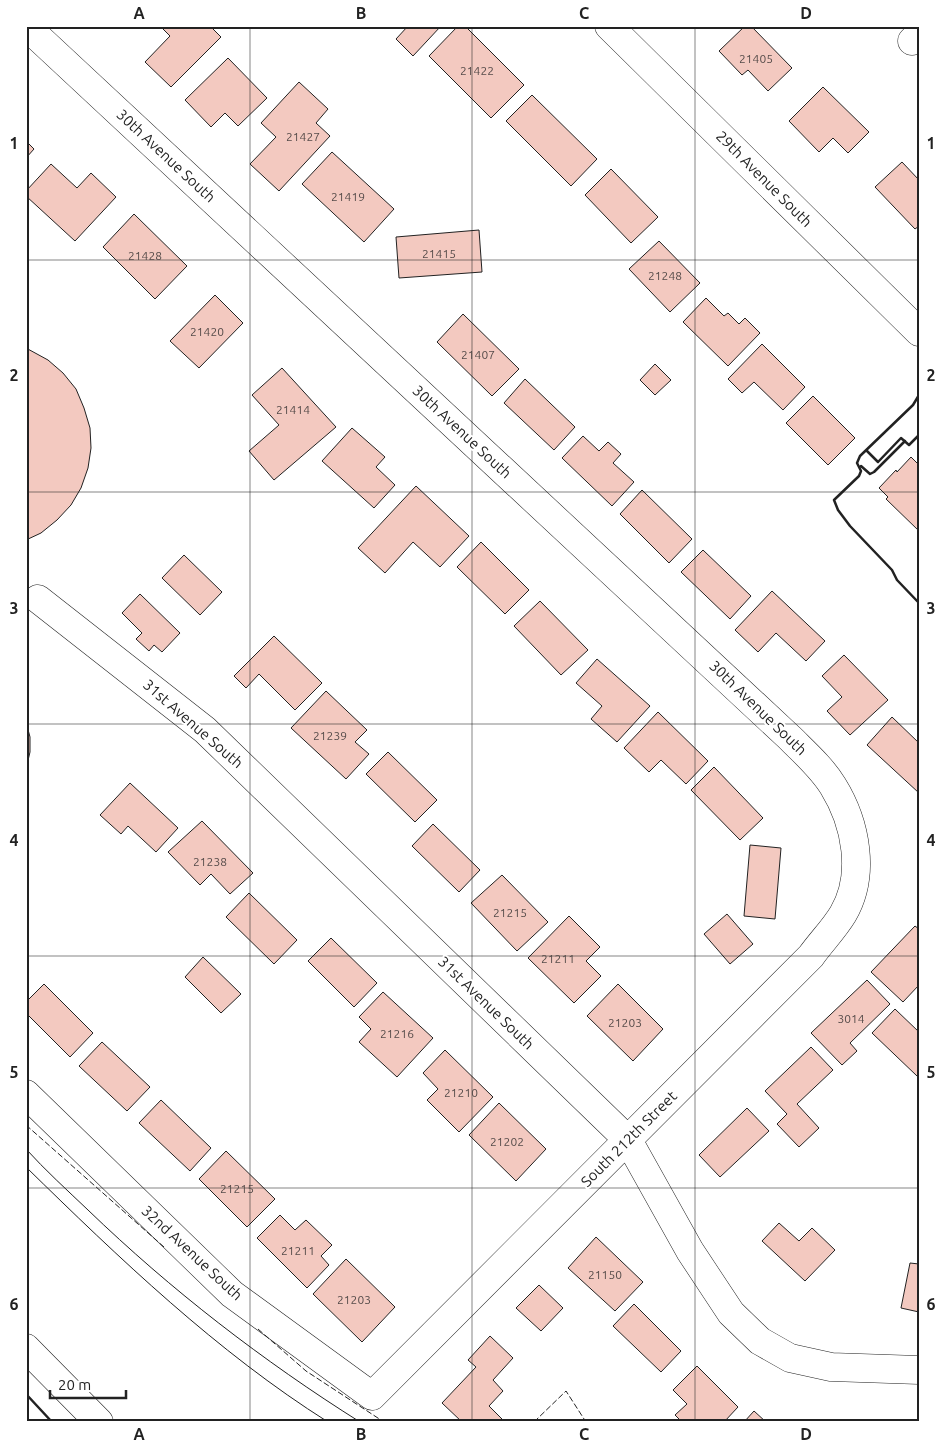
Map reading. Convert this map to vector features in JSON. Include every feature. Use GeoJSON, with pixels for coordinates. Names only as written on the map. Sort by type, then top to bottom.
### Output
{"type":"FeatureCollection","features":[{"type":"Feature","properties":{"kind":"main road","name":"30th Avenue South"},"geometry":{"type":"LineString","coordinates":[[26,26],[814,762],[833,787],[846,814],[854,840],[857,864]]}},
{"type":"Feature","properties":{"kind":"main road","name":"29th Avenue South"},"geometry":{"type":"LineString","coordinates":[[609,26],[919,332]]}},
{"type":"Feature","properties":{"kind":"main road","name":"31st Avenue South"},"geometry":{"type":"LineString","coordinates":[[38,599],[205,730],[628,1140],[690,1251],[730,1313],[760,1341],[790,1358],[831,1368],[919,1370]]}},
{"type":"Feature","properties":{"kind":"main road","name":"South 212th Street"},"geometry":{"type":"LineString","coordinates":[[372,1396],[811,956],[844,913],[852,889],[857,864]]}},
{"type":"Feature","properties":{"kind":"main road","name":"32nd Avenue South"},"geometry":{"type":"LineString","coordinates":[[26,1094],[232,1294],[372,1396]]}},
{"type":"Feature","properties":{"kind":"main road"},"geometry":{"type":"LineString","coordinates":[[26,1348],[99,1422]]}},
{"type":"Feature","properties":{"kind":"building"},"geometry":{"type":"Polygon","coordinates":[[[160,26],[210,26],[221,37],[171,87],[145,62],[170,36],[160,26]]]}},
{"type":"Feature","properties":{"kind":"building"},"geometry":{"type":"Polygon","coordinates":[[[408,26],[441,26],[413,56],[396,39],[408,26]]]}},
{"type":"Feature","properties":{"kind":"building"},"geometry":{"type":"Polygon","coordinates":[[[458,26],[465,26],[524,85],[491,118],[429,56],[458,26]]]}},
{"type":"Feature","properties":{"kind":"building"},"geometry":{"type":"Polygon","coordinates":[[[745,26],[751,26],[792,68],[768,91],[748,70],[742,75],[719,51],[745,26]]]}},
{"type":"Feature","properties":{"kind":"building"},"geometry":{"type":"Polygon","coordinates":[[[228,58],[267,98],[238,126],[225,113],[211,127],[185,100],[228,58]]]}},
{"type":"Feature","properties":{"kind":"building"},"geometry":{"type":"Polygon","coordinates":[[[299,82],[328,109],[316,123],[330,136],[279,191],[250,164],[276,137],[261,123],[299,82]]]}},
{"type":"Feature","properties":{"kind":"building"},"geometry":{"type":"Polygon","coordinates":[[[823,87],[869,132],[848,153],[833,138],[819,152],[789,121],[823,87]]]}},
{"type":"Feature","properties":{"kind":"building"},"geometry":{"type":"Polygon","coordinates":[[[532,95],[597,159],[571,186],[506,121],[532,95]]]}},
{"type":"Feature","properties":{"kind":"building"},"geometry":{"type":"Polygon","coordinates":[[[26,141],[34,149],[26,158],[26,141]]]}},
{"type":"Feature","properties":{"kind":"building"},"geometry":{"type":"Polygon","coordinates":[[[332,152],[394,209],[364,242],[302,184],[332,152]]]}},
{"type":"Feature","properties":{"kind":"building"},"geometry":{"type":"Polygon","coordinates":[[[902,162],[919,180],[919,226],[915,229],[875,187],[902,162]]]}},
{"type":"Feature","properties":{"kind":"building"},"geometry":{"type":"Polygon","coordinates":[[[51,164],[77,188],[91,173],[116,197],[75,241],[26,196],[26,191],[51,164]]]}},
{"type":"Feature","properties":{"kind":"building"},"geometry":{"type":"Polygon","coordinates":[[[611,169],[658,217],[631,243],[585,195],[611,169]]]}},
{"type":"Feature","properties":{"kind":"building"},"geometry":{"type":"Polygon","coordinates":[[[134,214],[187,266],[155,299],[103,247],[134,214]]]}},
{"type":"Feature","properties":{"kind":"building"},"geometry":{"type":"Polygon","coordinates":[[[479,230],[482,272],[399,278],[396,237],[479,230]]]}},
{"type":"Feature","properties":{"kind":"building"},"geometry":{"type":"Polygon","coordinates":[[[659,241],[700,283],[670,312],[629,269],[659,241]]]}},
{"type":"Feature","properties":{"kind":"building"},"geometry":{"type":"Polygon","coordinates":[[[215,295],[243,323],[199,368],[170,341],[215,295]]]}},
{"type":"Feature","properties":{"kind":"building"},"geometry":{"type":"Polygon","coordinates":[[[706,298],[724,316],[728,313],[739,324],[745,318],[760,333],[728,366],[683,322],[706,298]]]}},
{"type":"Feature","properties":{"kind":"building"},"geometry":{"type":"Polygon","coordinates":[[[463,314],[519,369],[492,396],[437,342],[463,314]]]}},
{"type":"Feature","properties":{"kind":"building"},"geometry":{"type":"Polygon","coordinates":[[[762,344],[805,387],[783,410],[754,382],[742,393],[728,379],[762,344]]]}},
{"type":"Feature","properties":{"kind":"building"},"geometry":{"type":"Polygon","coordinates":[[[26,348],[48,360],[63,373],[76,389],[90,428],[91,448],[88,468],[81,488],[71,505],[41,533],[26,540],[26,348]]]}},
{"type":"Feature","properties":{"kind":"building"},"geometry":{"type":"Polygon","coordinates":[[[655,364],[671,380],[655,395],[640,380],[655,364]]]}},
{"type":"Feature","properties":{"kind":"building"},"geometry":{"type":"Polygon","coordinates":[[[282,368],[336,427],[274,480],[249,451],[279,425],[252,395],[282,368]]]}},
{"type":"Feature","properties":{"kind":"building"},"geometry":{"type":"Polygon","coordinates":[[[525,379],[575,427],[554,450],[504,403],[525,379]]]}},
{"type":"Feature","properties":{"kind":"building"},"geometry":{"type":"Polygon","coordinates":[[[813,396],[855,438],[828,465],[786,423],[813,396]]]}},
{"type":"Feature","properties":{"kind":"building"},"geometry":{"type":"Polygon","coordinates":[[[352,428],[385,457],[376,467],[395,485],[374,508],[322,461],[352,428]]]}},
{"type":"Feature","properties":{"kind":"building"},"geometry":{"type":"Polygon","coordinates":[[[583,436],[599,451],[608,442],[621,454],[613,463],[634,482],[612,506],[562,458],[583,436]]]}},
{"type":"Feature","properties":{"kind":"building"},"geometry":{"type":"Polygon","coordinates":[[[911,457],[919,465],[919,531],[886,499],[888,497],[879,488],[911,457]]]}},
{"type":"Feature","properties":{"kind":"building"},"geometry":{"type":"Polygon","coordinates":[[[416,486],[469,536],[440,567],[413,542],[385,573],[358,548],[416,486]]]}},
{"type":"Feature","properties":{"kind":"building"},"geometry":{"type":"Polygon","coordinates":[[[642,490],[692,539],[669,563],[620,514],[642,490]]]}},
{"type":"Feature","properties":{"kind":"building"},"geometry":{"type":"Polygon","coordinates":[[[481,542],[529,590],[505,614],[457,567],[481,542]]]}},
{"type":"Feature","properties":{"kind":"building"},"geometry":{"type":"Polygon","coordinates":[[[703,550],[751,596],[730,619],[681,572],[703,550]]]}},
{"type":"Feature","properties":{"kind":"building"},"geometry":{"type":"Polygon","coordinates":[[[184,555],[222,592],[200,615],[162,578],[184,555]]]}},
{"type":"Feature","properties":{"kind":"building"},"geometry":{"type":"Polygon","coordinates":[[[772,591],[825,641],[806,661],[776,633],[758,652],[735,630],[772,591]]]}},
{"type":"Feature","properties":{"kind":"building"},"geometry":{"type":"Polygon","coordinates":[[[140,594],[180,633],[162,652],[154,645],[149,651],[136,639],[142,633],[122,613],[140,594]]]}},
{"type":"Feature","properties":{"kind":"building"},"geometry":{"type":"Polygon","coordinates":[[[540,601],[588,650],[561,675],[514,626],[540,601]]]}},
{"type":"Feature","properties":{"kind":"building"},"geometry":{"type":"Polygon","coordinates":[[[274,636],[322,683],[295,710],[259,674],[246,688],[234,676],[274,636]]]}},
{"type":"Feature","properties":{"kind":"building"},"geometry":{"type":"Polygon","coordinates":[[[844,655],[888,700],[850,735],[827,711],[842,697],[822,676],[844,655]]]}},
{"type":"Feature","properties":{"kind":"building"},"geometry":{"type":"Polygon","coordinates":[[[597,659],[650,706],[617,742],[591,719],[602,706],[576,683],[597,659]]]}},
{"type":"Feature","properties":{"kind":"building"},"geometry":{"type":"Polygon","coordinates":[[[326,691],[367,730],[355,742],[369,754],[346,779],[291,728],[326,691]]]}},
{"type":"Feature","properties":{"kind":"building"},"geometry":{"type":"Polygon","coordinates":[[[658,712],[708,761],[686,784],[661,760],[649,772],[624,748],[658,712]]]}},
{"type":"Feature","properties":{"kind":"building"},"geometry":{"type":"Polygon","coordinates":[[[892,717],[919,743],[919,793],[867,745],[892,717]]]}},
{"type":"Feature","properties":{"kind":"building"},"geometry":{"type":"Polygon","coordinates":[[[26,722],[30,737],[30,752],[26,769],[26,722]]]}},
{"type":"Feature","properties":{"kind":"building"},"geometry":{"type":"Polygon","coordinates":[[[388,752],[437,800],[415,822],[366,774],[388,752]]]}},
{"type":"Feature","properties":{"kind":"building"},"geometry":{"type":"Polygon","coordinates":[[[714,767],[763,818],[740,840],[691,790],[714,767]]]}},
{"type":"Feature","properties":{"kind":"building"},"geometry":{"type":"Polygon","coordinates":[[[130,783],[178,828],[156,852],[128,826],[121,834],[100,815],[130,783]]]}},
{"type":"Feature","properties":{"kind":"building"},"geometry":{"type":"Polygon","coordinates":[[[202,821],[253,873],[230,894],[211,874],[200,885],[168,852],[202,821]]]}},
{"type":"Feature","properties":{"kind":"building"},"geometry":{"type":"Polygon","coordinates":[[[433,824],[480,870],[459,892],[412,846],[433,824]]]}},
{"type":"Feature","properties":{"kind":"building"},"geometry":{"type":"Polygon","coordinates":[[[750,845],[781,848],[775,919],[744,916],[750,845]]]}},
{"type":"Feature","properties":{"kind":"building"},"geometry":{"type":"Polygon","coordinates":[[[502,875],[548,922],[517,951],[471,903],[502,875]]]}},
{"type":"Feature","properties":{"kind":"building"},"geometry":{"type":"Polygon","coordinates":[[[249,893],[297,940],[274,964],[226,917],[249,893]]]}},
{"type":"Feature","properties":{"kind":"building"},"geometry":{"type":"Polygon","coordinates":[[[727,914],[753,944],[730,964],[704,934],[727,914]]]}},
{"type":"Feature","properties":{"kind":"building"},"geometry":{"type":"Polygon","coordinates":[[[569,916],[600,947],[586,961],[601,976],[574,1003],[528,958],[569,916]]]}},
{"type":"Feature","properties":{"kind":"building"},"geometry":{"type":"Polygon","coordinates":[[[915,926],[919,929],[919,985],[903,1002],[871,972],[915,926]]]}},
{"type":"Feature","properties":{"kind":"building"},"geometry":{"type":"Polygon","coordinates":[[[331,938],[377,983],[354,1007],[308,961],[331,938]]]}},
{"type":"Feature","properties":{"kind":"building"},"geometry":{"type":"Polygon","coordinates":[[[203,957],[241,994],[221,1013],[185,977],[203,957]]]}},
{"type":"Feature","properties":{"kind":"building"},"geometry":{"type":"Polygon","coordinates":[[[867,980],[890,1004],[850,1043],[857,1051],[842,1065],[811,1033],[867,980]]]}},
{"type":"Feature","properties":{"kind":"building"},"geometry":{"type":"Polygon","coordinates":[[[44,984],[93,1033],[70,1057],[26,1013],[26,1002],[44,984]]]}},
{"type":"Feature","properties":{"kind":"building"},"geometry":{"type":"Polygon","coordinates":[[[618,984],[663,1029],[633,1061],[587,1016],[618,984]]]}},
{"type":"Feature","properties":{"kind":"building"},"geometry":{"type":"Polygon","coordinates":[[[383,992],[433,1038],[397,1077],[359,1042],[371,1029],[359,1017],[383,992]]]}},
{"type":"Feature","properties":{"kind":"building"},"geometry":{"type":"Polygon","coordinates":[[[895,1009],[919,1032],[919,1074],[917,1076],[872,1033],[895,1009]]]}},
{"type":"Feature","properties":{"kind":"building"},"geometry":{"type":"Polygon","coordinates":[[[102,1042],[150,1087],[127,1111],[79,1066],[102,1042]]]}},
{"type":"Feature","properties":{"kind":"building"},"geometry":{"type":"Polygon","coordinates":[[[811,1047],[833,1070],[797,1104],[819,1128],[799,1147],[777,1124],[787,1114],[765,1091],[811,1047]]]}},
{"type":"Feature","properties":{"kind":"building"},"geometry":{"type":"Polygon","coordinates":[[[445,1050],[493,1097],[459,1132],[427,1100],[438,1089],[423,1073],[445,1050]]]}},
{"type":"Feature","properties":{"kind":"building"},"geometry":{"type":"Polygon","coordinates":[[[161,1100],[211,1148],[190,1171],[139,1123],[161,1100]]]}},
{"type":"Feature","properties":{"kind":"building"},"geometry":{"type":"Polygon","coordinates":[[[499,1103],[546,1149],[516,1181],[469,1135],[499,1103]]]}},
{"type":"Feature","properties":{"kind":"building"},"geometry":{"type":"Polygon","coordinates":[[[747,1108],[769,1131],[720,1177],[699,1155],[747,1108]]]}},
{"type":"Feature","properties":{"kind":"building"},"geometry":{"type":"Polygon","coordinates":[[[226,1151],[275,1199],[247,1227],[199,1179],[226,1151]]]}},
{"type":"Feature","properties":{"kind":"building"},"geometry":{"type":"Polygon","coordinates":[[[280,1215],[295,1230],[306,1220],[332,1245],[321,1256],[329,1265],[307,1288],[257,1238],[280,1215]]]}},
{"type":"Feature","properties":{"kind":"building"},"geometry":{"type":"Polygon","coordinates":[[[779,1223],[799,1241],[812,1228],[835,1250],[805,1281],[762,1241],[779,1223]]]}},
{"type":"Feature","properties":{"kind":"building"},"geometry":{"type":"Polygon","coordinates":[[[596,1237],[643,1282],[615,1311],[568,1268],[596,1237]]]}},
{"type":"Feature","properties":{"kind":"building"},"geometry":{"type":"Polygon","coordinates":[[[346,1259],[395,1307],[362,1342],[313,1294],[346,1259]]]}},
{"type":"Feature","properties":{"kind":"building"},"geometry":{"type":"Polygon","coordinates":[[[910,1263],[919,1264],[919,1312],[901,1308],[910,1263]]]}},
{"type":"Feature","properties":{"kind":"building"},"geometry":{"type":"Polygon","coordinates":[[[539,1285],[563,1308],[541,1331],[516,1308],[539,1285]]]}},
{"type":"Feature","properties":{"kind":"building"},"geometry":{"type":"Polygon","coordinates":[[[634,1304],[681,1351],[661,1372],[613,1326],[634,1304]]]}},
{"type":"Feature","properties":{"kind":"building"},"geometry":{"type":"Polygon","coordinates":[[[490,1336],[513,1358],[493,1380],[503,1391],[489,1406],[505,1422],[462,1422],[442,1403],[476,1367],[468,1360],[490,1336]]]}},
{"type":"Feature","properties":{"kind":"building"},"geometry":{"type":"Polygon","coordinates":[[[697,1366],[738,1407],[724,1422],[682,1422],[675,1415],[687,1404],[673,1390],[697,1366]]]}},
{"type":"Feature","properties":{"kind":"building"},"geometry":{"type":"Polygon","coordinates":[[[754,1411],[766,1422],[744,1422],[754,1411]]]}},
{"type":"Feature","properties":{"kind":"tram line"},"geometry":{"type":"LineString","coordinates":[[26,1149],[120,1240],[185,1296],[253,1349],[360,1422]]}},
{"type":"Feature","properties":{"kind":"tram line"},"geometry":{"type":"LineString","coordinates":[[26,1167],[133,1269],[208,1335],[287,1395],[328,1422]]}},
{"type":"Feature","properties":{"kind":"fence"},"geometry":{"type":"LineString","coordinates":[[26,1125],[164,1247]]}},
{"type":"Feature","properties":{"kind":"fence"},"geometry":{"type":"LineString","coordinates":[[258,1329],[306,1371],[384,1422]]}},
{"type":"Feature","properties":{"kind":"fence"},"geometry":{"type":"LineString","coordinates":[[534,1422],[566,1391],[586,1422]]}},
{"type":"Feature","properties":{"kind":"wall"},"geometry":{"type":"LineString","coordinates":[[919,395],[913,405],[860,456],[857,463],[861,471],[859,476],[834,500],[838,510],[850,526],[892,570],[897,580],[919,603]]}},
{"type":"Feature","properties":{"kind":"wall"},"geometry":{"type":"LineString","coordinates":[[867,451],[878,462],[901,438],[909,445],[919,435]]}},
{"type":"Feature","properties":{"kind":"wall"},"geometry":{"type":"LineString","coordinates":[[861,466],[870,474],[874,472],[905,441]]}},
{"type":"Feature","properties":{"kind":"wall"},"geometry":{"type":"LineString","coordinates":[[26,1394],[52,1422]]}}]}
